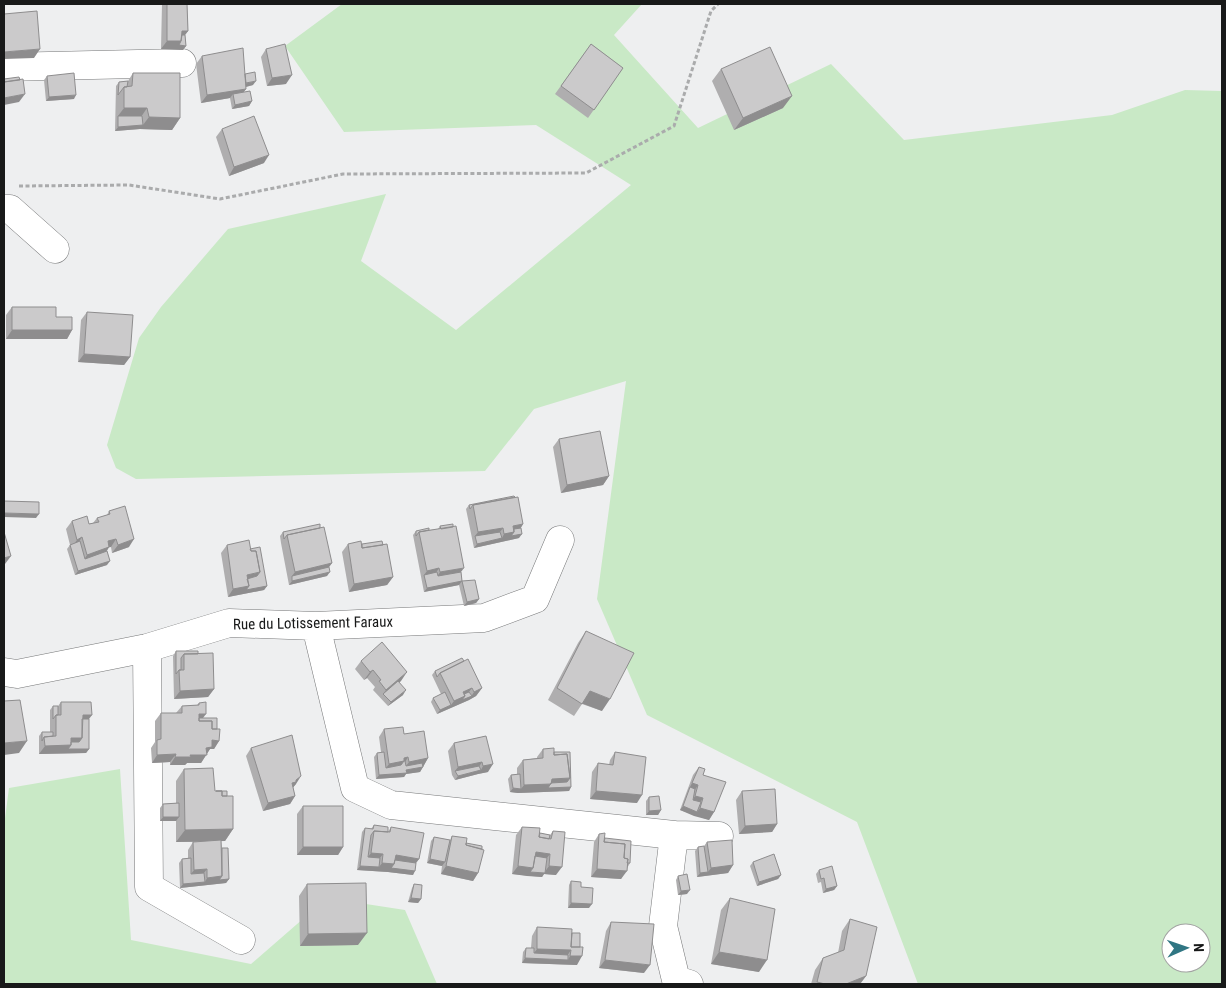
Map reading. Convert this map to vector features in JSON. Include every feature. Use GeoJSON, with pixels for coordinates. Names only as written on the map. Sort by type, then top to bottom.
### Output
{"type":"FeatureCollection","features":[{"type":"Feature","properties":{"kind":"street"},"geometry":{"type":"LineString","coordinates":[[4,67],[182,63]]}},
{"type":"Feature","properties":{"kind":"street"},"geometry":{"type":"LineString","coordinates":[[9,198],[10,209],[55,249]]}},
{"type":"Feature","properties":{"kind":"street","name":"Rue du Lotissement Faraux"},"geometry":{"type":"LineString","coordinates":[[4,672],[17,674],[146,648],[229,623],[316,626],[484,618],[535,599],[560,540]]}},
{"type":"Feature","properties":{"kind":"street"},"geometry":{"type":"LineString","coordinates":[[316,626],[355,788],[391,805],[674,835],[719,836]]}},
{"type":"Feature","properties":{"kind":"street"},"geometry":{"type":"LineString","coordinates":[[146,648],[150,887],[242,940]]}},
{"type":"Feature","properties":{"kind":"street"},"geometry":{"type":"LineString","coordinates":[[674,835],[663,926],[676,980],[689,984]]}},
{"type":"Feature","properties":{"kind":"path"},"geometry":{"type":"LineString","coordinates":[[9,198],[129,185],[220,199],[343,174],[586,172],[674,126],[711,12],[718,4]]}},
{"type":"Feature","properties":{"kind":"green space"},"geometry":{"type":"Polygon","coordinates":[[[342,4],[642,4],[614,35],[698,128],[831,64],[904,140],[1112,115],[1185,90],[1222,91],[1222,984],[918,984],[857,822],[647,715],[597,599],[626,381],[534,409],[485,471],[136,479],[116,468],[107,445],[139,338],[161,307],[228,229],[386,194],[361,261],[456,330],[631,185],[536,125],[344,132],[285,46],[342,4]]]}},
{"type":"Feature","properties":{"kind":"green space"},"geometry":{"type":"Polygon","coordinates":[[[120,769],[131,940],[251,964],[327,898],[405,910],[437,984],[4,984],[4,826],[9,788],[120,769]]]}},
{"type":"Feature","properties":{"kind":"building"},"geometry":{"type":"Polygon","coordinates":[[[167,4],[187,4],[188,31],[182,31],[181,41],[167,41],[167,4]]]}},
{"type":"Feature","properties":{"kind":"building"},"geometry":{"type":"Polygon","coordinates":[[[37,11],[40,49],[4,52],[4,14],[37,11]]]}},
{"type":"Feature","properties":{"kind":"building"},"geometry":{"type":"Polygon","coordinates":[[[182,35],[185,35],[186,46],[179,45],[182,35]]]}},
{"type":"Feature","properties":{"kind":"building"},"geometry":{"type":"Polygon","coordinates":[[[285,44],[292,75],[272,78],[266,49],[285,44]]]}},
{"type":"Feature","properties":{"kind":"building"},"geometry":{"type":"Polygon","coordinates":[[[591,44],[623,68],[594,110],[561,86],[591,44]]]}},
{"type":"Feature","properties":{"kind":"building"},"geometry":{"type":"Polygon","coordinates":[[[770,47],[792,96],[743,118],[721,69],[770,47]]]}},
{"type":"Feature","properties":{"kind":"building"},"geometry":{"type":"Polygon","coordinates":[[[243,48],[246,89],[207,95],[202,56],[243,48]]]}},
{"type":"Feature","properties":{"kind":"building"},"geometry":{"type":"Polygon","coordinates":[[[255,72],[256,81],[246,83],[245,74],[255,72]]]}},
{"type":"Feature","properties":{"kind":"building"},"geometry":{"type":"Polygon","coordinates":[[[74,73],[76,95],[49,97],[47,76],[74,73]]]}},
{"type":"Feature","properties":{"kind":"building"},"geometry":{"type":"Polygon","coordinates":[[[133,73],[180,73],[180,118],[149,117],[147,108],[124,108],[124,87],[132,86],[133,73]]]}},
{"type":"Feature","properties":{"kind":"building"},"geometry":{"type":"Polygon","coordinates":[[[19,77],[20,80],[4,82],[4,79],[19,77]]]}},
{"type":"Feature","properties":{"kind":"building"},"geometry":{"type":"Polygon","coordinates":[[[23,79],[25,94],[4,98],[4,82],[23,79]]]}},
{"type":"Feature","properties":{"kind":"building"},"geometry":{"type":"Polygon","coordinates":[[[128,81],[127,87],[124,87],[118,95],[119,82],[128,81]]]}},
{"type":"Feature","properties":{"kind":"building"},"geometry":{"type":"Polygon","coordinates":[[[250,91],[252,101],[235,105],[233,94],[250,91]]]}},
{"type":"Feature","properties":{"kind":"building"},"geometry":{"type":"Polygon","coordinates":[[[118,116],[142,116],[143,125],[118,127],[118,116]]]}},
{"type":"Feature","properties":{"kind":"building"},"geometry":{"type":"Polygon","coordinates":[[[254,116],[269,155],[234,167],[222,129],[254,116]]]}},
{"type":"Feature","properties":{"kind":"building"},"geometry":{"type":"Polygon","coordinates":[[[12,307],[56,307],[56,317],[72,317],[72,330],[12,330],[12,307]]]}},
{"type":"Feature","properties":{"kind":"building"},"geometry":{"type":"Polygon","coordinates":[[[87,312],[133,315],[130,357],[84,354],[87,312]]]}},
{"type":"Feature","properties":{"kind":"building"},"geometry":{"type":"Polygon","coordinates":[[[600,431],[609,476],[567,485],[559,439],[600,431]]]}},
{"type":"Feature","properties":{"kind":"building"},"geometry":{"type":"Polygon","coordinates":[[[514,496],[473,505],[470,509],[469,505],[514,496]]]}},
{"type":"Feature","properties":{"kind":"building"},"geometry":{"type":"Polygon","coordinates":[[[518,497],[523,524],[513,526],[514,532],[504,534],[503,528],[478,532],[473,505],[518,497]]]}},
{"type":"Feature","properties":{"kind":"building"},"geometry":{"type":"Polygon","coordinates":[[[4,501],[39,502],[39,514],[4,513],[4,501]]]}},
{"type":"Feature","properties":{"kind":"building"},"geometry":{"type":"Polygon","coordinates":[[[125,506],[134,539],[118,545],[116,539],[108,541],[109,547],[87,555],[82,537],[77,540],[72,521],[87,516],[89,524],[99,522],[97,518],[110,514],[109,511],[125,506]]]}},
{"type":"Feature","properties":{"kind":"building"},"geometry":{"type":"Polygon","coordinates":[[[320,524],[320,528],[287,535],[284,539],[283,532],[320,524]]]}},
{"type":"Feature","properties":{"kind":"building"},"geometry":{"type":"Polygon","coordinates":[[[453,524],[453,527],[441,529],[440,526],[453,524]]]}},
{"type":"Feature","properties":{"kind":"building"},"geometry":{"type":"Polygon","coordinates":[[[456,526],[464,568],[440,572],[439,568],[427,571],[419,532],[456,526]]]}},
{"type":"Feature","properties":{"kind":"building"},"geometry":{"type":"Polygon","coordinates":[[[324,527],[332,563],[295,572],[287,535],[324,527]]]}},
{"type":"Feature","properties":{"kind":"building"},"geometry":{"type":"Polygon","coordinates":[[[429,528],[429,530],[419,532],[416,536],[416,531],[429,528]]]}},
{"type":"Feature","properties":{"kind":"building"},"geometry":{"type":"Polygon","coordinates":[[[521,528],[522,534],[511,536],[514,529],[521,528]]]}},
{"type":"Feature","properties":{"kind":"building"},"geometry":{"type":"Polygon","coordinates":[[[4,532],[11,556],[4,558],[4,532]]]}},
{"type":"Feature","properties":{"kind":"building"},"geometry":{"type":"Polygon","coordinates":[[[500,532],[502,538],[477,544],[475,536],[500,532]]]}},
{"type":"Feature","properties":{"kind":"building"},"geometry":{"type":"Polygon","coordinates":[[[249,540],[251,551],[256,551],[260,572],[247,575],[249,586],[233,589],[227,545],[249,540]]]}},
{"type":"Feature","properties":{"kind":"building"},"geometry":{"type":"Polygon","coordinates":[[[80,541],[85,559],[107,551],[110,561],[78,571],[70,545],[80,541]]]}},
{"type":"Feature","properties":{"kind":"building"},"geometry":{"type":"Polygon","coordinates":[[[361,541],[362,548],[387,544],[393,577],[354,584],[348,544],[361,541]]]}},
{"type":"Feature","properties":{"kind":"building"},"geometry":{"type":"Polygon","coordinates":[[[382,541],[383,545],[362,548],[362,544],[382,541]]]}},
{"type":"Feature","properties":{"kind":"building"},"geometry":{"type":"Polygon","coordinates":[[[260,547],[267,586],[246,590],[249,586],[247,579],[257,576],[260,572],[256,551],[251,551],[250,549],[260,547]]]}},
{"type":"Feature","properties":{"kind":"building"},"geometry":{"type":"Polygon","coordinates":[[[329,567],[330,572],[292,581],[292,576],[329,567]]]}},
{"type":"Feature","properties":{"kind":"building"},"geometry":{"type":"Polygon","coordinates":[[[437,572],[438,576],[461,572],[462,581],[427,588],[424,575],[437,572]]]}},
{"type":"Feature","properties":{"kind":"building"},"geometry":{"type":"Polygon","coordinates":[[[475,580],[479,599],[467,602],[462,581],[475,580]]]}},
{"type":"Feature","properties":{"kind":"building"},"geometry":{"type":"Polygon","coordinates":[[[586,631],[634,653],[610,699],[590,691],[582,704],[557,688],[586,631]]]}},
{"type":"Feature","properties":{"kind":"building"},"geometry":{"type":"Polygon","coordinates":[[[382,642],[407,672],[386,690],[373,670],[370,672],[361,661],[382,642]]]}},
{"type":"Feature","properties":{"kind":"building"},"geometry":{"type":"Polygon","coordinates":[[[176,651],[198,651],[198,654],[184,654],[181,658],[181,670],[176,674],[176,651]]]}},
{"type":"Feature","properties":{"kind":"building"},"geometry":{"type":"Polygon","coordinates":[[[213,653],[214,689],[180,691],[179,670],[184,670],[184,654],[213,653]]]}},
{"type":"Feature","properties":{"kind":"building"},"geometry":{"type":"Polygon","coordinates":[[[462,658],[464,661],[440,673],[437,677],[435,671],[462,658]]]}},
{"type":"Feature","properties":{"kind":"building"},"geometry":{"type":"Polygon","coordinates":[[[468,659],[482,688],[474,692],[472,688],[463,692],[465,696],[454,701],[440,673],[468,659]]]}},
{"type":"Feature","properties":{"kind":"building"},"geometry":{"type":"Polygon","coordinates":[[[398,681],[406,690],[391,702],[383,694],[398,681]]]}},
{"type":"Feature","properties":{"kind":"building"},"geometry":{"type":"Polygon","coordinates":[[[445,692],[451,705],[440,710],[433,698],[445,692]]]}},
{"type":"Feature","properties":{"kind":"building"},"geometry":{"type":"Polygon","coordinates":[[[469,692],[472,696],[462,700],[465,696],[464,694],[469,692]]]}},
{"type":"Feature","properties":{"kind":"building"},"geometry":{"type":"Polygon","coordinates":[[[20,700],[27,741],[4,743],[4,701],[20,700]]]}},
{"type":"Feature","properties":{"kind":"building"},"geometry":{"type":"Polygon","coordinates":[[[61,702],[91,702],[92,715],[83,715],[82,738],[71,738],[71,745],[45,746],[44,737],[56,736],[56,715],[61,715],[61,702]]]}},
{"type":"Feature","properties":{"kind":"building"},"geometry":{"type":"Polygon","coordinates":[[[206,702],[206,714],[199,714],[199,721],[212,721],[212,729],[220,729],[219,741],[212,740],[212,747],[206,748],[207,755],[175,757],[176,754],[157,755],[157,740],[161,739],[161,713],[182,713],[182,706],[199,705],[199,703],[206,702]]]}},
{"type":"Feature","properties":{"kind":"building"},"geometry":{"type":"Polygon","coordinates":[[[53,706],[58,706],[58,715],[53,719],[53,706]]]}},
{"type":"Feature","properties":{"kind":"building"},"geometry":{"type":"Polygon","coordinates":[[[199,718],[217,718],[217,729],[212,729],[212,721],[199,721],[199,718]]]}},
{"type":"Feature","properties":{"kind":"building"},"geometry":{"type":"Polygon","coordinates":[[[82,719],[89,719],[89,749],[68,749],[71,742],[79,742],[82,738],[82,719]]]}},
{"type":"Feature","properties":{"kind":"building"},"geometry":{"type":"Polygon","coordinates":[[[403,727],[404,734],[424,731],[428,758],[409,762],[408,757],[404,758],[404,761],[389,764],[384,729],[403,727]]]}},
{"type":"Feature","properties":{"kind":"building"},"geometry":{"type":"Polygon","coordinates":[[[42,732],[53,732],[53,736],[44,737],[42,741],[42,732]]]}},
{"type":"Feature","properties":{"kind":"building"},"geometry":{"type":"Polygon","coordinates":[[[292,735],[301,776],[296,782],[292,783],[295,796],[268,803],[251,748],[292,735]]]}},
{"type":"Feature","properties":{"kind":"building"},"geometry":{"type":"Polygon","coordinates":[[[486,736],[493,764],[483,766],[482,762],[458,767],[454,743],[486,736]]]}},
{"type":"Feature","properties":{"kind":"building"},"geometry":{"type":"Polygon","coordinates":[[[554,748],[554,755],[567,754],[570,778],[552,779],[551,784],[524,785],[523,760],[543,758],[543,749],[554,748]]]}},
{"type":"Feature","properties":{"kind":"building"},"geometry":{"type":"Polygon","coordinates":[[[384,752],[386,768],[401,765],[404,761],[406,766],[422,763],[423,767],[406,770],[407,773],[379,775],[377,753],[384,752]]]}},
{"type":"Feature","properties":{"kind":"building"},"geometry":{"type":"Polygon","coordinates":[[[554,752],[570,752],[571,787],[548,788],[551,783],[567,782],[570,778],[567,754],[554,755],[554,752]]]}},
{"type":"Feature","properties":{"kind":"building"},"geometry":{"type":"Polygon","coordinates":[[[615,752],[646,757],[642,795],[596,791],[598,763],[613,765],[615,752]]]}},
{"type":"Feature","properties":{"kind":"building"},"geometry":{"type":"Polygon","coordinates":[[[479,766],[481,770],[458,776],[455,771],[479,766]]]}},
{"type":"Feature","properties":{"kind":"building"},"geometry":{"type":"Polygon","coordinates":[[[699,767],[705,769],[703,775],[726,782],[714,812],[700,808],[703,798],[695,796],[698,785],[692,783],[699,767]]]}},
{"type":"Feature","properties":{"kind":"building"},"geometry":{"type":"Polygon","coordinates":[[[213,768],[215,791],[222,791],[222,796],[233,796],[233,829],[185,830],[184,769],[213,768]]]}},
{"type":"Feature","properties":{"kind":"building"},"geometry":{"type":"Polygon","coordinates":[[[520,774],[521,789],[513,788],[511,775],[520,774]]]}},
{"type":"Feature","properties":{"kind":"building"},"geometry":{"type":"Polygon","coordinates":[[[690,787],[695,789],[693,800],[701,802],[697,812],[683,806],[690,787]]]}},
{"type":"Feature","properties":{"kind":"building"},"geometry":{"type":"Polygon","coordinates":[[[775,789],[777,824],[745,826],[742,791],[775,789]]]}},
{"type":"Feature","properties":{"kind":"building"},"geometry":{"type":"Polygon","coordinates":[[[222,791],[227,791],[227,796],[222,796],[222,791]]]}},
{"type":"Feature","properties":{"kind":"building"},"geometry":{"type":"Polygon","coordinates":[[[659,796],[661,810],[649,811],[649,797],[659,796]]]}},
{"type":"Feature","properties":{"kind":"building"},"geometry":{"type":"Polygon","coordinates":[[[179,803],[179,817],[163,817],[163,804],[179,803]]]}},
{"type":"Feature","properties":{"kind":"building"},"geometry":{"type":"Polygon","coordinates":[[[303,806],[343,806],[343,847],[303,847],[303,806]]]}},
{"type":"Feature","properties":{"kind":"building"},"geometry":{"type":"Polygon","coordinates":[[[374,825],[388,827],[388,832],[374,831],[371,835],[368,857],[380,858],[379,867],[360,866],[365,828],[373,829],[374,825]]]}},
{"type":"Feature","properties":{"kind":"building"},"geometry":{"type":"Polygon","coordinates":[[[391,827],[424,833],[419,859],[396,855],[394,864],[382,863],[383,854],[371,853],[374,831],[390,832],[391,827]]]}},
{"type":"Feature","properties":{"kind":"building"},"geometry":{"type":"Polygon","coordinates":[[[522,827],[540,828],[539,837],[551,839],[553,831],[565,832],[562,867],[549,866],[550,854],[536,852],[533,868],[518,866],[522,827]]]}},
{"type":"Feature","properties":{"kind":"building"},"geometry":{"type":"Polygon","coordinates":[[[540,833],[550,835],[549,839],[539,837],[540,833]]]}},
{"type":"Feature","properties":{"kind":"building"},"geometry":{"type":"Polygon","coordinates":[[[605,833],[604,842],[625,844],[624,858],[628,859],[627,871],[597,869],[599,834],[605,833]]]}},
{"type":"Feature","properties":{"kind":"building"},"geometry":{"type":"Polygon","coordinates":[[[452,836],[467,838],[466,845],[484,850],[478,873],[446,866],[452,836]]]}},
{"type":"Feature","properties":{"kind":"building"},"geometry":{"type":"Polygon","coordinates":[[[434,837],[450,840],[445,862],[430,859],[434,837]]]}},
{"type":"Feature","properties":{"kind":"building"},"geometry":{"type":"Polygon","coordinates":[[[605,838],[631,841],[630,863],[627,863],[628,859],[624,858],[625,844],[604,842],[605,838]]]}},
{"type":"Feature","properties":{"kind":"building"},"geometry":{"type":"Polygon","coordinates":[[[221,840],[222,876],[207,878],[207,869],[194,870],[193,842],[221,840]]]}},
{"type":"Feature","properties":{"kind":"building"},"geometry":{"type":"Polygon","coordinates":[[[732,840],[733,865],[711,868],[707,842],[732,840]]]}},
{"type":"Feature","properties":{"kind":"building"},"geometry":{"type":"Polygon","coordinates":[[[466,843],[482,846],[482,849],[466,845],[466,843]]]}},
{"type":"Feature","properties":{"kind":"building"},"geometry":{"type":"Polygon","coordinates":[[[704,846],[708,872],[700,873],[698,847],[704,846]]]}},
{"type":"Feature","properties":{"kind":"building"},"geometry":{"type":"Polygon","coordinates":[[[222,848],[228,848],[229,879],[219,880],[222,876],[222,848]]]}},
{"type":"Feature","properties":{"kind":"building"},"geometry":{"type":"Polygon","coordinates":[[[774,854],[781,875],[759,882],[753,862],[774,854]]]}},
{"type":"Feature","properties":{"kind":"building"},"geometry":{"type":"Polygon","coordinates":[[[535,856],[547,858],[545,873],[530,872],[533,868],[535,856]]]}},
{"type":"Feature","properties":{"kind":"building"},"geometry":{"type":"Polygon","coordinates":[[[191,858],[191,874],[204,873],[205,882],[183,884],[182,859],[191,858]]]}},
{"type":"Feature","properties":{"kind":"building"},"geometry":{"type":"Polygon","coordinates":[[[395,860],[416,863],[415,871],[391,868],[395,860]]]}},
{"type":"Feature","properties":{"kind":"building"},"geometry":{"type":"Polygon","coordinates":[[[832,866],[837,886],[826,889],[824,878],[821,879],[819,870],[832,866]]]}},
{"type":"Feature","properties":{"kind":"building"},"geometry":{"type":"Polygon","coordinates":[[[687,874],[690,890],[681,891],[678,876],[687,874]]]}},
{"type":"Feature","properties":{"kind":"building"},"geometry":{"type":"Polygon","coordinates":[[[571,881],[581,882],[581,887],[593,888],[592,904],[571,903],[571,881]]]}},
{"type":"Feature","properties":{"kind":"building"},"geometry":{"type":"Polygon","coordinates":[[[366,883],[367,933],[308,934],[307,884],[366,883]]]}},
{"type":"Feature","properties":{"kind":"building"},"geometry":{"type":"Polygon","coordinates":[[[414,884],[422,885],[421,899],[411,898],[414,884]]]}},
{"type":"Feature","properties":{"kind":"building"},"geometry":{"type":"Polygon","coordinates":[[[730,898],[775,909],[767,960],[719,952],[730,898]]]}},
{"type":"Feature","properties":{"kind":"building"},"geometry":{"type":"Polygon","coordinates":[[[850,919],[877,927],[866,976],[846,984],[817,982],[823,958],[844,950],[850,919]]]}},
{"type":"Feature","properties":{"kind":"building"},"geometry":{"type":"Polygon","coordinates":[[[611,922],[654,924],[650,965],[605,960],[611,922]]]}},
{"type":"Feature","properties":{"kind":"building"},"geometry":{"type":"Polygon","coordinates":[[[537,927],[572,929],[571,947],[583,947],[582,956],[570,956],[571,950],[537,949],[537,927]]]}},
{"type":"Feature","properties":{"kind":"building"},"geometry":{"type":"Polygon","coordinates":[[[572,933],[580,933],[580,947],[571,947],[572,933]]]}},
{"type":"Feature","properties":{"kind":"building"},"geometry":{"type":"Polygon","coordinates":[[[526,948],[534,948],[534,953],[568,955],[568,960],[525,958],[526,948]]]}}]}
